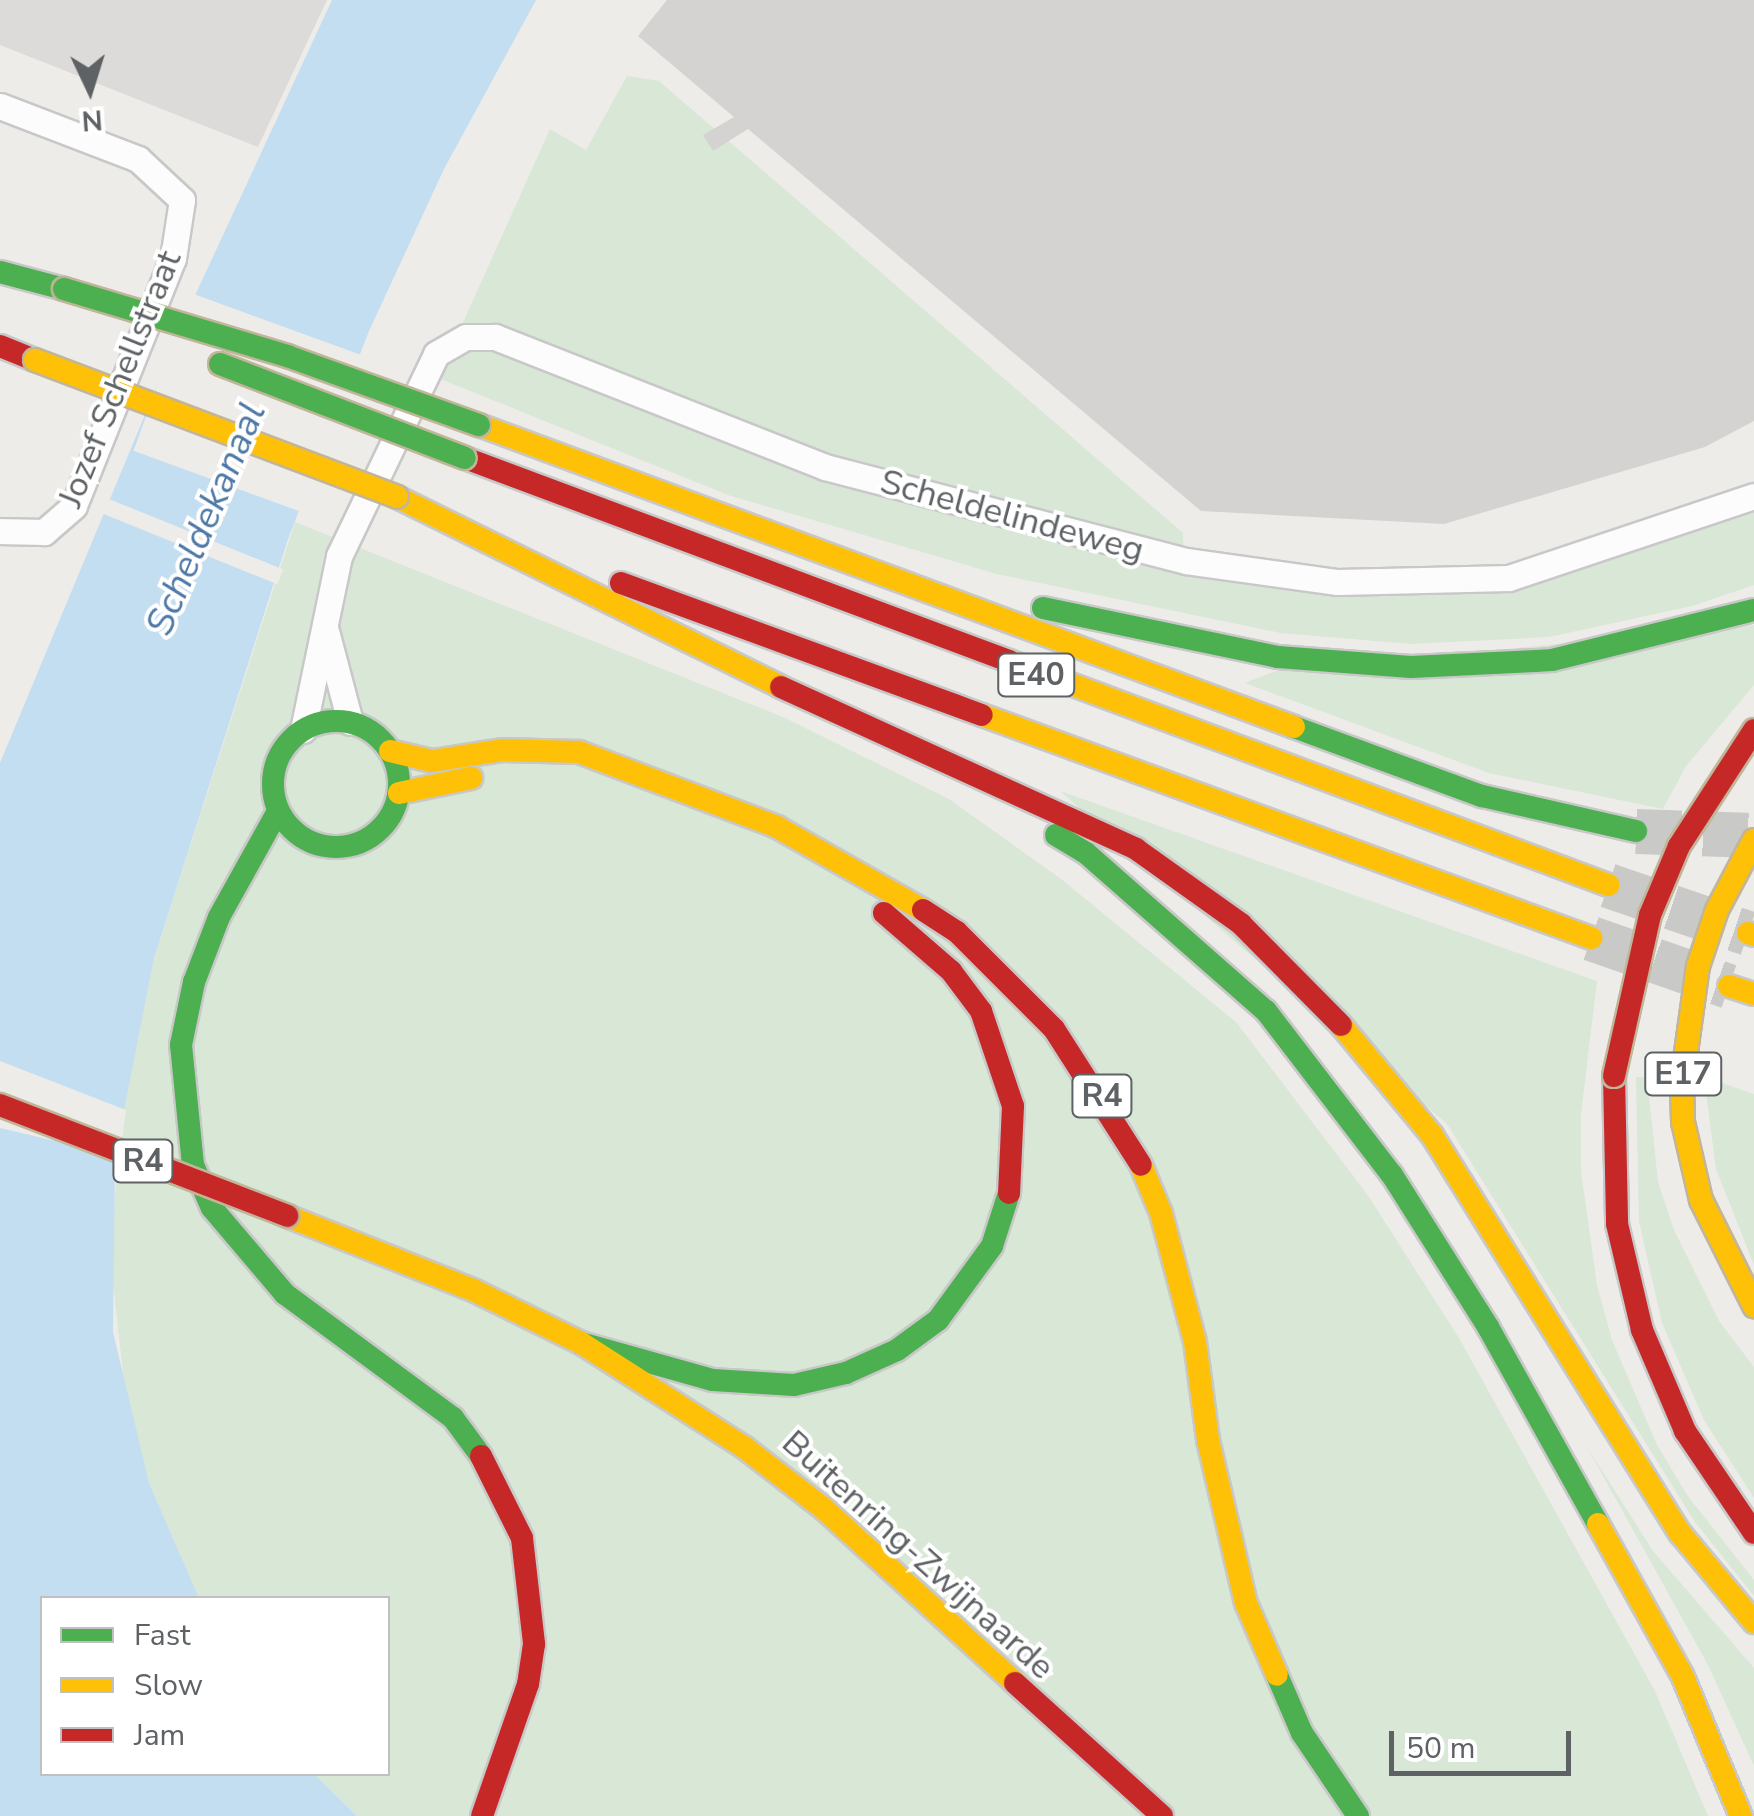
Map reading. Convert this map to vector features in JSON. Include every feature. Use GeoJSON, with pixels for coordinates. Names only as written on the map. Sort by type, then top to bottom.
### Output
{"type":"FeatureCollection","features":[{"type":"Feature","properties":{"kind":"main road"},"geometry":{"type":"LineString","coordinates":[[0,272],[61,296],[288,356],[1482,796],[1636,831]]}},
{"type":"Feature","properties":{"kind":"main road","name":"E40"},"geometry":{"type":"LineString","coordinates":[[0,280],[61,296],[465,458],[1608,885]]}},
{"type":"Feature","properties":{"kind":"main road","name":"E40"},"geometry":{"type":"LineString","coordinates":[[0,346],[397,497],[442,519],[1591,938]]}},
{"type":"Feature","properties":{"kind":"main road"},"geometry":{"type":"LineString","coordinates":[[720,518],[991,598],[1278,657],[1411,667],[1552,660],[1754,610]]}},
{"type":"Feature","properties":{"kind":"main road"},"geometry":{"type":"LineString","coordinates":[[442,519],[899,742],[1136,849],[1240,924],[1312,990],[1432,1135],[1680,1533],[1754,1622]]}},
{"type":"Feature","properties":{"kind":"main road"},"geometry":{"type":"LineString","coordinates":[[278,811],[306,840],[336,847],[365,841],[381,829],[399,793],[390,751],[350,722],[303,730],[275,766],[278,811],[219,917],[194,982],[182,1045],[182,1109],[193,1165],[212,1208],[285,1294],[452,1418],[496,1477],[522,1538],[534,1602],[528,1684],[482,1816]]}},
{"type":"Feature","properties":{"kind":"main road"},"geometry":{"type":"LineString","coordinates":[[1754,730],[1679,846],[1650,915],[1614,1076],[1617,1224],[1642,1330],[1684,1431],[1754,1533]]}},
{"type":"Feature","properties":{"kind":"main road"},"geometry":{"type":"LineString","coordinates":[[899,742],[1086,852],[1266,1011],[1310,1065],[1392,1174],[1488,1328],[1683,1678],[1741,1816]]}},
{"type":"Feature","properties":{"kind":"main road","name":"R4"},"geometry":{"type":"LineString","coordinates":[[390,751],[432,760],[503,750],[578,752],[776,827],[834,854],[957,932],[1054,1029],[1134,1150],[1160,1212],[1196,1342],[1217,1488],[1246,1603],[1302,1733],[1358,1816]]}},
{"type":"Feature","properties":{"kind":"main road","name":"R4"},"geometry":{"type":"LineString","coordinates":[[399,793],[499,774],[558,774],[644,796],[767,849],[857,893],[906,929],[951,971],[981,1012],[1001,1055],[1013,1106],[1009,1199],[992,1246],[966,1286],[938,1320],[897,1350],[846,1373],[758,1386],[581,1343]]}},
{"type":"Feature","properties":{"kind":"main road"},"geometry":{"type":"LineString","coordinates":[[243,880],[306,840]]}},
{"type":"Feature","properties":{"kind":"main road","name":"E17"},"geometry":{"type":"LineString","coordinates":[[1754,840],[1716,910],[1698,966],[1682,1081],[1684,1122],[1700,1200],[1754,1306]]}},
{"type":"Feature","properties":{"kind":"main road"},"geometry":{"type":"LineString","coordinates":[[1729,986],[1754,994]]}},
{"type":"Feature","properties":{"kind":"main road","name":"Buitenring-Zwijnaarde"},"geometry":{"type":"LineString","coordinates":[[0,1106],[475,1291],[645,1379],[823,1508],[1162,1816]]}},
{"type":"Feature","properties":{"kind":"street","name":"Jozef Schellstraat"},"geometry":{"type":"LineString","coordinates":[[0,106],[138,159],[163,175],[182,200],[172,258],[74,506],[44,532],[0,531]]}},
{"type":"Feature","properties":{"kind":"street","name":"Scheldelindeweg"},"geometry":{"type":"LineString","coordinates":[[303,730],[323,617],[339,556],[436,354],[466,337],[495,337],[825,467],[1186,561],[1338,582],[1509,578],[1754,496]]}},
{"type":"Feature","properties":{"kind":"street"},"geometry":{"type":"LineString","coordinates":[[323,617],[350,722]]}},
{"type":"Feature","properties":{"kind":"shaded area"},"geometry":{"type":"Polygon","coordinates":[[[0,0],[327,0],[258,147],[0,45],[0,0]]]}},
{"type":"Feature","properties":{"kind":"green space"},"geometry":{"type":"Polygon","coordinates":[[[627,76],[659,81],[1183,533],[1184,574],[1338,595],[1511,591],[1754,510],[1754,585],[1692,606],[1549,637],[1412,644],[1281,633],[997,574],[728,495],[438,378],[550,129],[586,150],[627,76]]]}},
{"type":"Feature","properties":{"kind":"green space"},"geometry":{"type":"Polygon","coordinates":[[[295,522],[783,717],[949,799],[1061,879],[1236,1022],[1367,1194],[1459,1338],[1655,1691],[1708,1816],[357,1816],[316,1776],[390,1776],[390,1596],[198,1596],[149,1483],[125,1391],[110,1255],[123,1098],[154,958],[295,522]]]}},
{"type":"Feature","properties":{"kind":"green space"},"geometry":{"type":"Polygon","coordinates":[[[1754,625],[1754,685],[1686,766],[1663,809],[1489,773],[1245,683],[1276,671],[1754,625]]]}},
{"type":"Feature","properties":{"kind":"green space"},"geometry":{"type":"Polygon","coordinates":[[[1060,791],[1597,981],[1581,1114],[1581,1171],[1597,1285],[1612,1340],[1657,1445],[1687,1495],[1754,1580],[1754,1596],[1695,1522],[1447,1124],[1060,791]]]}},
{"type":"Feature","properties":{"kind":"green space"},"geometry":{"type":"Polygon","coordinates":[[[1636,1077],[1647,1077],[1658,1182],[1674,1230],[1719,1321],[1754,1367],[1754,1498],[1704,1420],[1662,1323],[1639,1221],[1636,1077]]]}},
{"type":"Feature","properties":{"kind":"green space"},"geometry":{"type":"Polygon","coordinates":[[[1704,1077],[1754,1094],[1754,1265],[1716,1169],[1704,1077]]]}},
{"type":"Feature","properties":{"kind":"green space"},"geometry":{"type":"Polygon","coordinates":[[[1587,1447],[1653,1551],[1754,1668],[1754,1766],[1708,1665],[1587,1447]]]}},
{"type":"Feature","properties":{"kind":"water","name":"Scheldekanaal"},"geometry":{"type":"Polygon","coordinates":[[[332,0],[536,0],[444,169],[369,331],[288,539],[154,958],[115,1155],[113,1332],[149,1483],[198,1596],[40,1596],[40,1776],[316,1776],[357,1816],[0,1816],[0,763],[192,302],[332,0]]]}},
{"type":"Feature","properties":{"kind":"pier"},"geometry":{"type":"Polygon","coordinates":[[[191,293],[365,356],[307,514],[134,451],[191,293]]]}},
{"type":"Feature","properties":{"kind":"pier"},"geometry":{"type":"Polygon","coordinates":[[[109,499],[283,569],[277,584],[103,514],[109,499]]]}},
{"type":"Feature","properties":{"kind":"pier"},"geometry":{"type":"Polygon","coordinates":[[[0,1061],[126,1110],[120,1156],[0,1128],[0,1061]]]}},
{"type":"Feature","properties":{"kind":"building"},"geometry":{"type":"Polygon","coordinates":[[[667,0],[1754,0],[1754,421],[1705,447],[1444,524],[1201,511],[748,129],[713,151],[703,135],[734,117],[638,36],[667,0]]]}},
{"type":"Feature","properties":{"kind":"tunnel"},"geometry":{"type":"LineString","coordinates":[[1636,831],[1754,835]]}},
{"type":"Feature","properties":{"kind":"tunnel"},"geometry":{"type":"LineString","coordinates":[[1608,885],[1748,933]]}},
{"type":"Feature","properties":{"kind":"tunnel"},"geometry":{"type":"LineString","coordinates":[[1591,938],[1729,986]]}},
{"type":"Feature","properties":{"kind":"traffic: fast"},"geometry":{"type":"LineString","coordinates":[[0,272],[64,289]]}},
{"type":"Feature","properties":{"kind":"traffic: fast"},"geometry":{"type":"LineString","coordinates":[[64,289],[287,356],[479,425]]}},
{"type":"Feature","properties":{"kind":"traffic: fast"},"geometry":{"type":"LineString","coordinates":[[220,364],[465,458]]}},
{"type":"Feature","properties":{"kind":"traffic: fast"},"geometry":{"type":"LineString","coordinates":[[1043,608],[1278,657],[1411,667],[1552,660],[1754,610]]}},
{"type":"Feature","properties":{"kind":"traffic: fast"},"geometry":{"type":"LineString","coordinates":[[336,721],[360,726],[380,740],[394,760],[399,784],[394,808],[380,828],[360,842],[336,847],[312,842],[292,828],[278,808],[273,784],[278,760],[292,740],[312,726],[336,721]]}},
{"type":"Feature","properties":{"kind":"traffic: fast"},"geometry":{"type":"LineString","coordinates":[[1294,727],[1482,796],[1636,831]]}},
{"type":"Feature","properties":{"kind":"traffic: fast"},"geometry":{"type":"LineString","coordinates":[[278,811],[219,917],[194,982],[181,1045],[193,1165],[212,1208],[285,1294],[453,1418],[481,1456]]}},
{"type":"Feature","properties":{"kind":"traffic: fast"},"geometry":{"type":"LineString","coordinates":[[1056,835],[1086,853],[1266,1011],[1392,1175],[1488,1327],[1598,1524]]}},
{"type":"Feature","properties":{"kind":"traffic: fast"},"geometry":{"type":"LineString","coordinates":[[581,1343],[713,1380],[794,1385],[846,1373],[897,1350],[938,1320],[992,1246],[1009,1193]]}},
{"type":"Feature","properties":{"kind":"traffic: fast"},"geometry":{"type":"LineString","coordinates":[[1277,1675],[1302,1733],[1358,1816]]}},
{"type":"Feature","properties":{"kind":"traffic: slow"},"geometry":{"type":"LineString","coordinates":[[35,360],[397,497]]}},
{"type":"Feature","properties":{"kind":"traffic: slow"},"geometry":{"type":"LineString","coordinates":[[479,425],[1294,727]]}},
{"type":"Feature","properties":{"kind":"traffic: slow"},"geometry":{"type":"LineString","coordinates":[[397,497],[781,687]]}},
{"type":"Feature","properties":{"kind":"traffic: slow"},"geometry":{"type":"LineString","coordinates":[[1009,661],[1608,885]]}},
{"type":"Feature","properties":{"kind":"traffic: slow"},"geometry":{"type":"LineString","coordinates":[[982,715],[1591,938]]}},
{"type":"Feature","properties":{"kind":"traffic: slow"},"geometry":{"type":"LineString","coordinates":[[390,751],[432,761],[503,750],[579,752],[777,827],[923,910]]}},
{"type":"Feature","properties":{"kind":"traffic: slow"},"geometry":{"type":"LineString","coordinates":[[399,793],[471,778]]}},
{"type":"Feature","properties":{"kind":"traffic: slow"},"geometry":{"type":"LineString","coordinates":[[1754,840],[1717,910],[1698,966],[1682,1081],[1683,1122],[1701,1200],[1754,1306]]}},
{"type":"Feature","properties":{"kind":"traffic: slow"},"geometry":{"type":"LineString","coordinates":[[1748,933],[1754,935]]}},
{"type":"Feature","properties":{"kind":"traffic: slow"},"geometry":{"type":"LineString","coordinates":[[1729,986],[1754,994]]}},
{"type":"Feature","properties":{"kind":"traffic: slow"},"geometry":{"type":"LineString","coordinates":[[1341,1025],[1432,1135],[1680,1533],[1754,1622]]}},
{"type":"Feature","properties":{"kind":"traffic: slow"},"geometry":{"type":"LineString","coordinates":[[1141,1165],[1161,1213],[1195,1342],[1208,1440],[1246,1603],[1277,1675]]}},
{"type":"Feature","properties":{"kind":"traffic: slow"},"geometry":{"type":"LineString","coordinates":[[287,1216],[475,1291],[581,1343],[745,1448],[823,1508],[1015,1683]]}},
{"type":"Feature","properties":{"kind":"traffic: slow"},"geometry":{"type":"LineString","coordinates":[[1598,1524],[1683,1677],[1741,1816]]}},
{"type":"Feature","properties":{"kind":"traffic: jam"},"geometry":{"type":"LineString","coordinates":[[0,346],[35,360]]}},
{"type":"Feature","properties":{"kind":"traffic: jam"},"geometry":{"type":"LineString","coordinates":[[465,458],[1009,661]]}},
{"type":"Feature","properties":{"kind":"traffic: jam"},"geometry":{"type":"LineString","coordinates":[[621,583],[982,715]]}},
{"type":"Feature","properties":{"kind":"traffic: jam"},"geometry":{"type":"LineString","coordinates":[[781,687],[1136,849],[1241,924],[1341,1025]]}},
{"type":"Feature","properties":{"kind":"traffic: jam"},"geometry":{"type":"LineString","coordinates":[[1614,1076],[1650,915],[1679,846],[1754,730]]}},
{"type":"Feature","properties":{"kind":"traffic: jam"},"geometry":{"type":"LineString","coordinates":[[923,910],[957,932],[1054,1029],[1141,1165]]}},
{"type":"Feature","properties":{"kind":"traffic: jam"},"geometry":{"type":"LineString","coordinates":[[884,913],[951,971],[981,1011],[1013,1106],[1009,1193]]}},
{"type":"Feature","properties":{"kind":"traffic: jam"},"geometry":{"type":"LineString","coordinates":[[1614,1076],[1617,1224],[1642,1330],[1685,1431],[1754,1533]]}},
{"type":"Feature","properties":{"kind":"traffic: jam"},"geometry":{"type":"LineString","coordinates":[[0,1105],[287,1216]]}},
{"type":"Feature","properties":{"kind":"traffic: jam"},"geometry":{"type":"LineString","coordinates":[[481,1456],[522,1538],[534,1644],[528,1684],[482,1816]]}},
{"type":"Feature","properties":{"kind":"traffic: jam"},"geometry":{"type":"LineString","coordinates":[[1015,1683],[1162,1816]]}}]}
